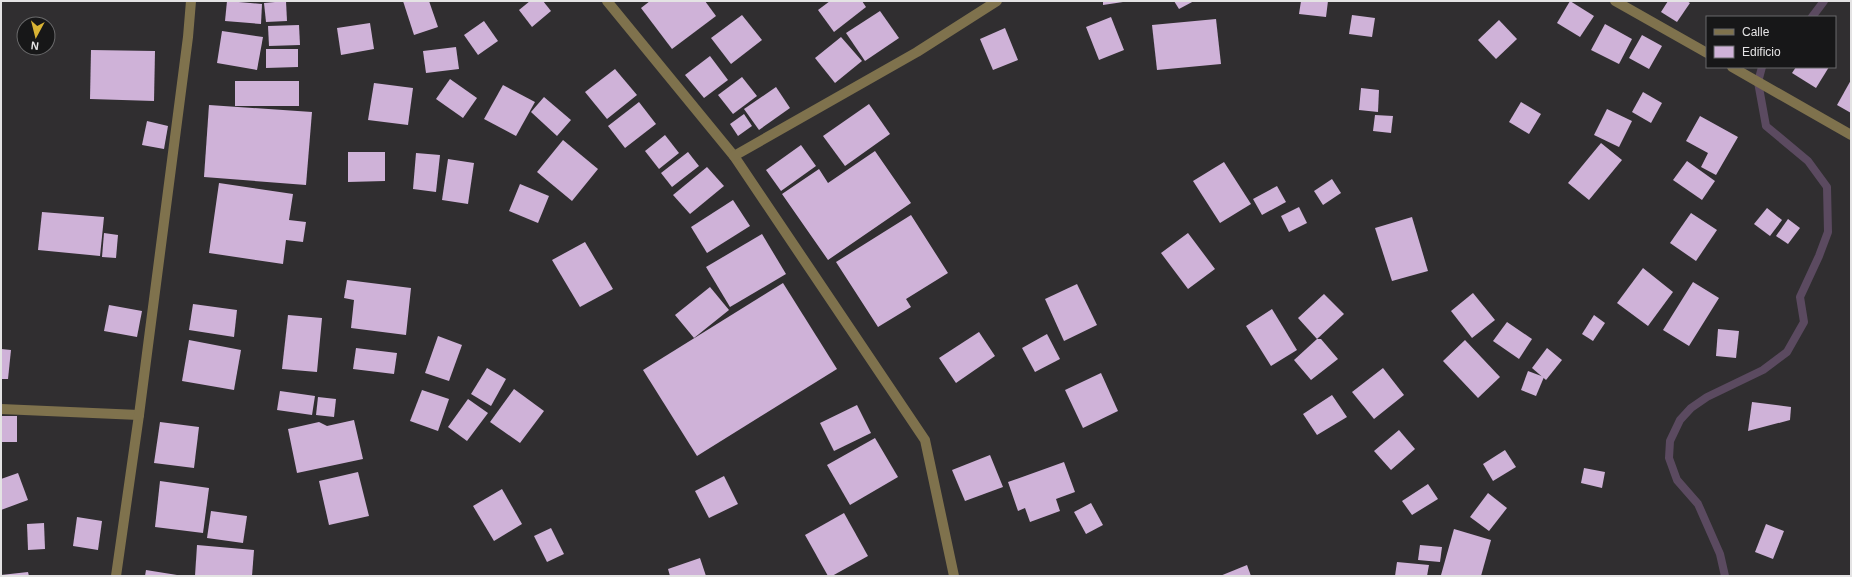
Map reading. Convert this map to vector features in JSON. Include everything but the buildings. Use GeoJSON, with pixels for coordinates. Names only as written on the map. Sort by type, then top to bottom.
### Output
{"type":"FeatureCollection","features":[{"type":"Feature","properties":{"kind":"street"},"geometry":{"type":"LineString","coordinates":[[116,576],[139,415],[188,37],[191,1]]}},
{"type":"Feature","properties":{"kind":"street"},"geometry":{"type":"LineString","coordinates":[[607,1],[734,156],[925,440],[954,576]]}},
{"type":"Feature","properties":{"kind":"street"},"geometry":{"type":"LineString","coordinates":[[734,156],[917,52],[997,1]]}},
{"type":"Feature","properties":{"kind":"street"},"geometry":{"type":"LineString","coordinates":[[1615,1],[1706,52]]}},
{"type":"Feature","properties":{"kind":"street"},"geometry":{"type":"LineString","coordinates":[[1734,68],[1851,135]]}},
{"type":"Feature","properties":{"kind":"street"},"geometry":{"type":"LineString","coordinates":[[1,409],[139,415]]}},
{"type":"Feature","properties":{"kind":"waterway"},"geometry":{"type":"LineString","coordinates":[[1813,16],[1824,1]]}},
{"type":"Feature","properties":{"kind":"waterway"},"geometry":{"type":"LineString","coordinates":[[1725,576],[1720,554],[1698,504],[1677,480],[1669,458],[1670,441],[1680,420],[1691,408],[1707,397],[1763,370],[1787,352],[1804,322],[1800,297],[1819,256],[1828,232],[1827,187],[1808,161],[1766,126],[1758,82],[1762,68]]}}]}
